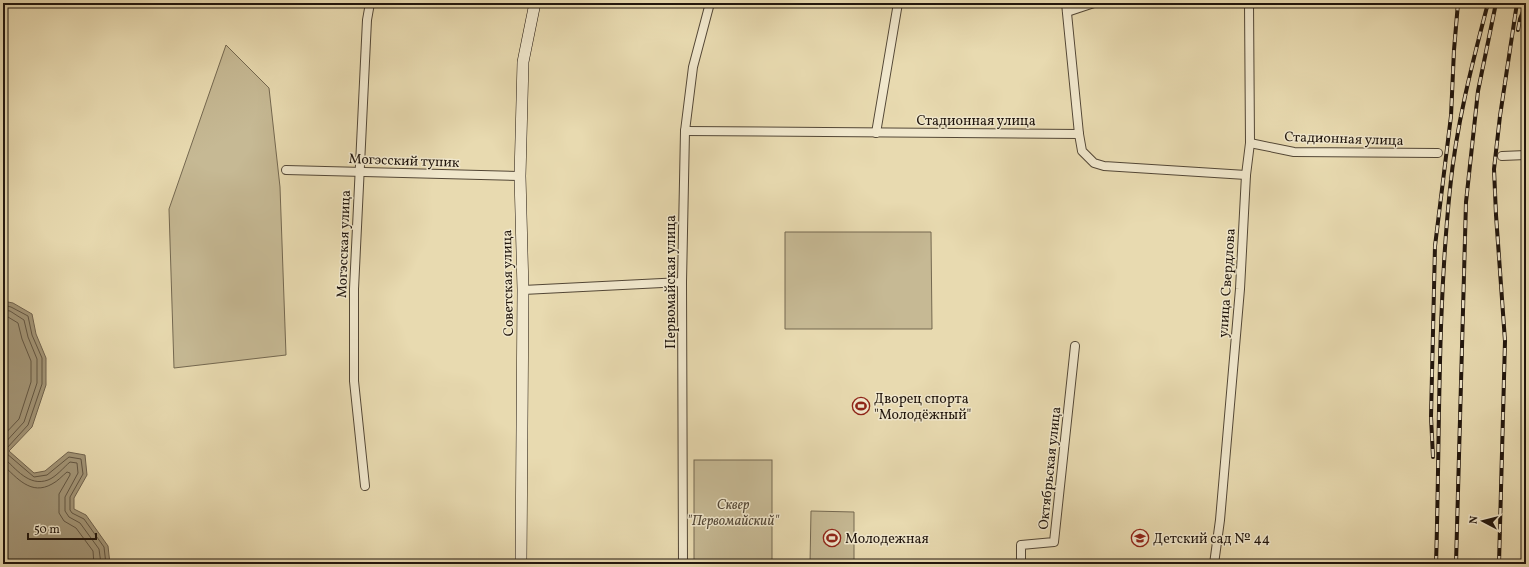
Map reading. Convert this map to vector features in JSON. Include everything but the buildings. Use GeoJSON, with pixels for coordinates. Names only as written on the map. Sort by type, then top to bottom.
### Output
{"type":"FeatureCollection","features":[{"type":"Feature","properties":{"kind":"street","name":"Могэсская улица"},"geometry":{"type":"LineString","coordinates":[[365,486],[354,381],[354,289],[367,20],[370,3]]}},
{"type":"Feature","properties":{"kind":"street","name":"Советская улица"},"geometry":{"type":"LineString","coordinates":[[521,564],[523,290],[520,176],[523,62],[535,3]]}},
{"type":"Feature","properties":{"kind":"street","name":"Первомайская улица"},"geometry":{"type":"LineString","coordinates":[[683,564],[682,282],[685,131],[693,67],[710,3]]}},
{"type":"Feature","properties":{"kind":"street"},"geometry":{"type":"LineString","coordinates":[[876,133],[898,3]]}},
{"type":"Feature","properties":{"kind":"street"},"geometry":{"type":"LineString","coordinates":[[1066,3],[1079,134],[1082,151],[1094,163],[1104,166],[1246,175]]}},
{"type":"Feature","properties":{"kind":"street"},"geometry":{"type":"LineString","coordinates":[[1066,12],[1094,3]]}},
{"type":"Feature","properties":{"kind":"street","name":"улица Свердлова"},"geometry":{"type":"LineString","coordinates":[[1214,564],[1220,520],[1240,289],[1246,175],[1250,143],[1249,3]]}},
{"type":"Feature","properties":{"kind":"street","name":"Стадионная улица"},"geometry":{"type":"LineString","coordinates":[[685,131],[1079,134]]}},
{"type":"Feature","properties":{"kind":"street","name":"Стадионная улица"},"geometry":{"type":"LineString","coordinates":[[1250,143],[1294,152],[1438,153]]}},
{"type":"Feature","properties":{"kind":"street"},"geometry":{"type":"LineString","coordinates":[[1502,156],[1526,155]]}},
{"type":"Feature","properties":{"kind":"street","name":"Могэсский тупик"},"geometry":{"type":"LineString","coordinates":[[286,170],[520,176]]}},
{"type":"Feature","properties":{"kind":"street"},"geometry":{"type":"LineString","coordinates":[[523,290],[682,282]]}},
{"type":"Feature","properties":{"kind":"street","name":"Октябрьская улица"},"geometry":{"type":"LineString","coordinates":[[1021,564],[1021,545],[1054,542],[1075,346]]}},
{"type":"Feature","properties":{"kind":"green space"},"geometry":{"type":"Polygon","coordinates":[[[226,45],[269,88],[280,187],[286,355],[174,368],[169,209],[226,45]]]}},
{"type":"Feature","properties":{"kind":"green space"},"geometry":{"type":"Polygon","coordinates":[[[785,232],[931,232],[932,329],[785,329],[785,232]]]}},
{"type":"Feature","properties":{"kind":"green space","name":"Сквер \"Первомайский\""},"geometry":{"type":"Polygon","coordinates":[[[694,460],[772,460],[772,564],[694,564],[694,460]]]}},
{"type":"Feature","properties":{"kind":"green space","name":"Молодежная"},"geometry":{"type":"Polygon","coordinates":[[[811,511],[854,512],[854,564],[810,564],[811,511]]]}},
{"type":"Feature","properties":{"kind":"water"},"geometry":{"type":"Polygon","coordinates":[[[3,301],[13,303],[32,314],[36,334],[46,358],[46,385],[32,427],[9,451],[34,473],[45,471],[68,452],[85,455],[87,475],[74,498],[74,509],[86,515],[108,546],[110,564],[3,564],[3,301]]]}},
{"type":"Feature","properties":{"kind":"railway"},"geometry":{"type":"LineString","coordinates":[[1433,457],[1431,417],[1435,246],[1451,116],[1458,3]]}},
{"type":"Feature","properties":{"kind":"railway"},"geometry":{"type":"LineString","coordinates":[[1436,564],[1441,330],[1450,189],[1460,119],[1488,3]]}},
{"type":"Feature","properties":{"kind":"railway"},"geometry":{"type":"LineString","coordinates":[[1456,564],[1466,202],[1478,91],[1496,3]]}},
{"type":"Feature","properties":{"kind":"railway"},"geometry":{"type":"LineString","coordinates":[[1499,564],[1505,341],[1494,169],[1500,116],[1517,3]]}},
{"type":"Feature","properties":{"kind":"railway"},"geometry":{"type":"LineString","coordinates":[[1518,30],[1520,19],[1526,4]]}},
{"type":"Feature","properties":{"kind":"place","name":"Дворец спорта \"Молодёжный\""},"geometry":{"type":"Point","coordinates":[861,406]}},
{"type":"Feature","properties":{"kind":"place","name":"Молодежная"},"geometry":{"type":"Point","coordinates":[832,538]}},
{"type":"Feature","properties":{"kind":"place","name":"Детский сад № 44"},"geometry":{"type":"Point","coordinates":[1140,538]}}]}
